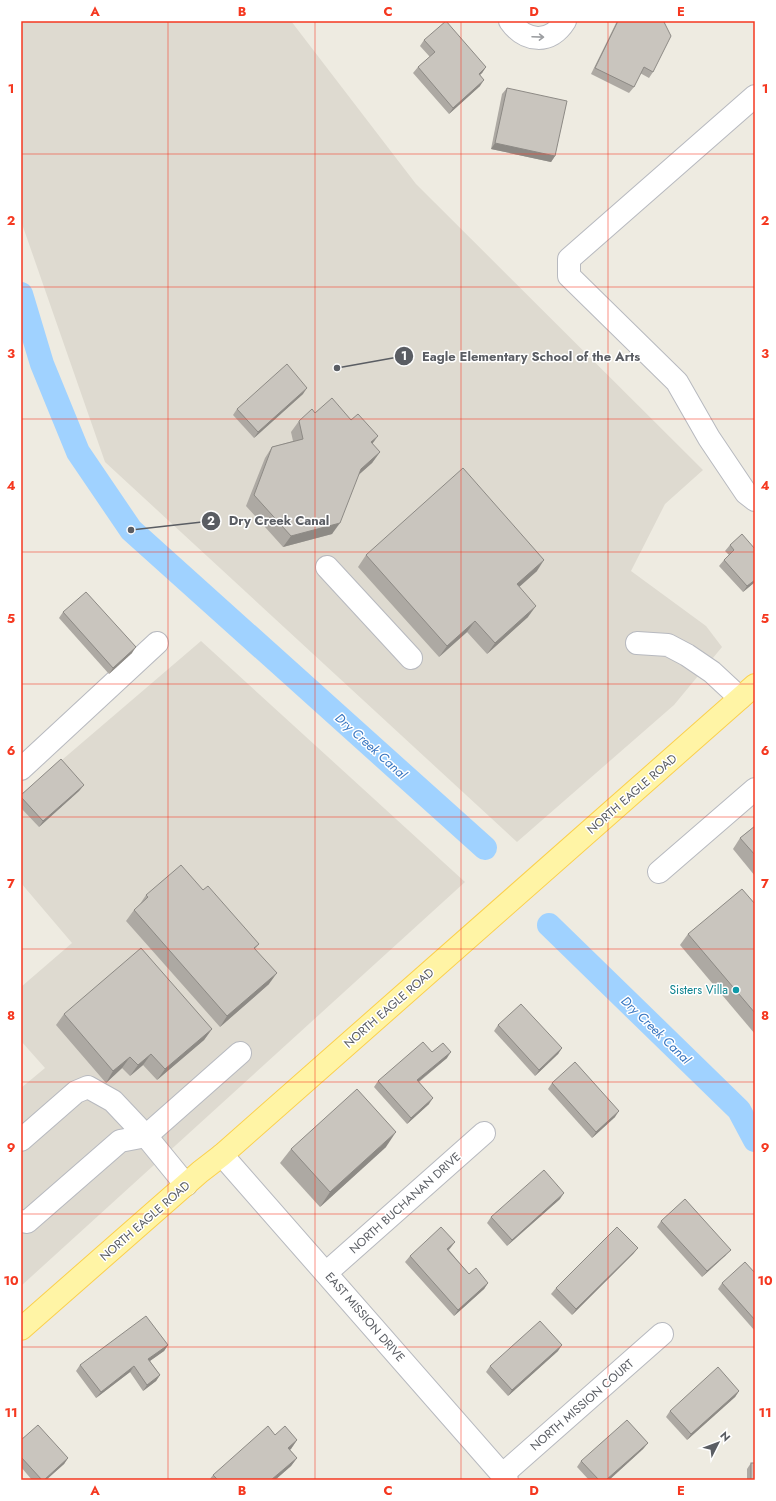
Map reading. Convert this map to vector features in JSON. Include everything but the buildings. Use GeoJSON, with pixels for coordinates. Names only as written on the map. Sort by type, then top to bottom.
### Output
{"type":"FeatureCollection","features":[{"type":"Feature","properties":{"kind":"main road","name":"NORTH EAGLE ROAD"},"geometry":{"type":"LineString","coordinates":[[21,1329],[222,1155],[751,690]]}},
{"type":"Feature","properties":{"kind":"street"},"geometry":{"type":"LineString","coordinates":[[510,21],[516,29],[524,35],[534,38],[544,38],[553,34],[561,28],[565,21]]}},
{"type":"Feature","properties":{"kind":"street"},"geometry":{"type":"LineString","coordinates":[[752,102],[569,259],[569,276],[677,382],[709,438],[746,493],[755,500]]}},
{"type":"Feature","properties":{"kind":"street"},"geometry":{"type":"LineString","coordinates":[[327,568],[411,658]]}},
{"type":"Feature","properties":{"kind":"street"},"geometry":{"type":"LineString","coordinates":[[21,769],[157,643]]}},
{"type":"Feature","properties":{"kind":"street"},"geometry":{"type":"LineString","coordinates":[[637,643],[668,645],[687,655],[712,672],[751,690]]}},
{"type":"Feature","properties":{"kind":"street"},"geometry":{"type":"LineString","coordinates":[[659,872],[755,789]]}},
{"type":"Feature","properties":{"kind":"street"},"geometry":{"type":"LineString","coordinates":[[21,1221],[27,1222],[120,1141],[146,1136],[240,1053]]}},
{"type":"Feature","properties":{"kind":"street"},"geometry":{"type":"LineString","coordinates":[[21,1140],[76,1092],[88,1087],[113,1102],[146,1136],[186,1185]]}},
{"type":"Feature","properties":{"kind":"street","name":"NORTH BUCHANAN DRIVE"},"geometry":{"type":"LineString","coordinates":[[326,1273],[484,1133]]}},
{"type":"Feature","properties":{"kind":"street","name":"EAST MISSION DRIVE"},"geometry":{"type":"LineString","coordinates":[[222,1155],[505,1477]]}},
{"type":"Feature","properties":{"kind":"street","name":"NORTH MISSION COURT"},"geometry":{"type":"LineString","coordinates":[[505,1477],[662,1334]]}},
{"type":"Feature","properties":{"kind":"shaded area"},"geometry":{"type":"Polygon","coordinates":[[[21,21],[291,21],[416,184],[703,470],[665,504],[631,571],[706,626],[722,647],[674,705],[517,842],[105,462],[21,221],[21,21]]]}},
{"type":"Feature","properties":{"kind":"shaded area"},"geometry":{"type":"Polygon","coordinates":[[[201,641],[465,882],[21,1286],[21,1088],[45,1068],[21,1041],[21,987],[72,943],[21,883],[21,795],[201,641]]]}},
{"type":"Feature","properties":{"kind":"waterway","name":"Dry Creek Canal"},"geometry":{"type":"LineString","coordinates":[[21,294],[42,364],[78,452],[131,530],[485,848]]}},
{"type":"Feature","properties":{"kind":"waterway","name":"Dry Creek Canal"},"geometry":{"type":"LineString","coordinates":[[549,925],[739,1110],[755,1140]]}},
{"type":"Feature","properties":{"kind":"place","name":"Eagle Elementary School of the Arts"},"geometry":{"type":"Point","coordinates":[337,368]}},
{"type":"Feature","properties":{"kind":"place","name":"Dry Creek Canal"},"geometry":{"type":"Point","coordinates":[131,530]}},
{"type":"Feature","properties":{"kind":"place","name":"Sisters Villa"},"geometry":{"type":"Point","coordinates":[736,990]}}]}
